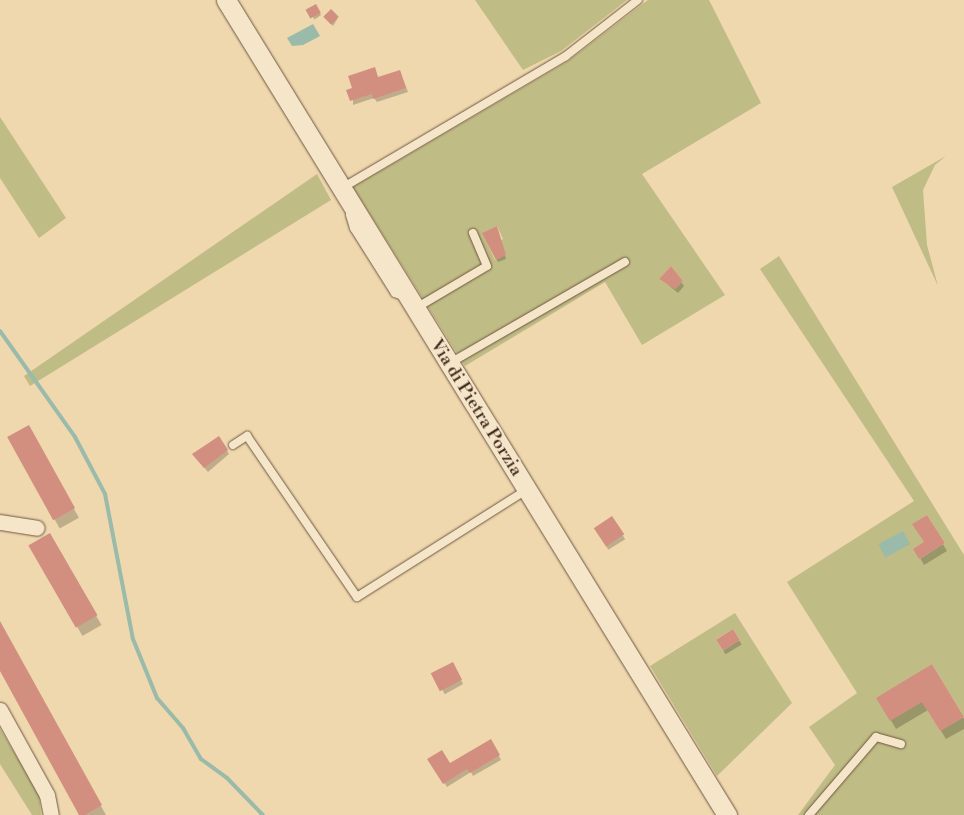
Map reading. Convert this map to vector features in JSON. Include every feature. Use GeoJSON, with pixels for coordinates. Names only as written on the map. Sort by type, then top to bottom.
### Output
{"type":"FeatureCollection","features":[{"type":"Feature","properties":{"kind":"street","name":"Via di Pietra Porzia"},"geometry":{"type":"LineString","coordinates":[[226,0],[411,304],[727,815]]}},
{"type":"Feature","properties":{"kind":"street"},"geometry":{"type":"LineString","coordinates":[[0,522],[37,528]]}},
{"type":"Feature","properties":{"kind":"street"},"geometry":{"type":"LineString","coordinates":[[0,710],[47,795],[50,815]]}},
{"type":"Feature","properties":{"kind":"lane"},"geometry":{"type":"LineString","coordinates":[[343,193],[521,80],[566,56],[638,0]]}},
{"type":"Feature","properties":{"kind":"lane"},"geometry":{"type":"LineString","coordinates":[[411,304],[487,266],[473,232]]}},
{"type":"Feature","properties":{"kind":"lane"},"geometry":{"type":"LineString","coordinates":[[449,365],[624,262]]}},
{"type":"Feature","properties":{"kind":"lane"},"geometry":{"type":"LineString","coordinates":[[233,446],[247,436],[357,597],[526,490]]}},
{"type":"Feature","properties":{"kind":"lane"},"geometry":{"type":"LineString","coordinates":[[810,815],[876,737],[901,744]]}},
{"type":"Feature","properties":{"kind":"shaded area"},"geometry":{"type":"Polygon","coordinates":[[[475,0],[627,0],[561,51],[523,70],[475,0]]]}},
{"type":"Feature","properties":{"kind":"shaded area"},"geometry":{"type":"Polygon","coordinates":[[[648,0],[709,0],[761,103],[642,174],[725,295],[642,345],[605,282],[465,366],[353,187],[568,61],[648,0]],[[497,226],[483,233],[495,260],[505,255],[499,242],[503,239],[497,226]],[[671,266],[659,279],[675,289],[683,281],[671,266]]]}},
{"type":"Feature","properties":{"kind":"shaded area"},"geometry":{"type":"Polygon","coordinates":[[[313,24],[320,36],[303,45],[292,46],[287,38],[313,24]]]}},
{"type":"Feature","properties":{"kind":"shaded area"},"geometry":{"type":"Polygon","coordinates":[[[0,117],[66,218],[39,238],[0,178],[0,117]]]}},
{"type":"Feature","properties":{"kind":"shaded area"},"geometry":{"type":"Polygon","coordinates":[[[946,156],[935,165],[923,190],[927,245],[938,286],[892,187],[946,156]]]}},
{"type":"Feature","properties":{"kind":"shaded area"},"geometry":{"type":"Polygon","coordinates":[[[317,174],[331,200],[30,386],[24,376],[317,174]]]}},
{"type":"Feature","properties":{"kind":"shaded area"},"geometry":{"type":"Polygon","coordinates":[[[779,256],[964,555],[964,717],[964,815],[798,815],[835,765],[809,727],[857,693],[787,582],[914,501],[760,269],[779,256]],[[927,515],[913,524],[924,542],[920,559],[945,543],[927,515]],[[932,664],[908,679],[940,731],[964,717],[932,664]]]}},
{"type":"Feature","properties":{"kind":"shaded area"},"geometry":{"type":"Polygon","coordinates":[[[903,531],[910,544],[885,557],[878,544],[903,531]]]}},
{"type":"Feature","properties":{"kind":"shaded area"},"geometry":{"type":"Polygon","coordinates":[[[735,613],[792,703],[717,776],[650,666],[735,613]],[[733,629],[716,639],[723,651],[740,640],[733,629]]]}},
{"type":"Feature","properties":{"kind":"shaded area"},"geometry":{"type":"Polygon","coordinates":[[[0,729],[39,794],[41,815],[32,815],[0,764],[0,729]]]}},
{"type":"Feature","properties":{"kind":"building"},"geometry":{"type":"Polygon","coordinates":[[[316,4],[321,13],[310,19],[306,10],[316,4]]]}},
{"type":"Feature","properties":{"kind":"building"},"geometry":{"type":"Polygon","coordinates":[[[331,9],[339,17],[331,25],[323,17],[331,9]]]}},
{"type":"Feature","properties":{"kind":"building"},"geometry":{"type":"Polygon","coordinates":[[[375,67],[378,77],[400,70],[406,88],[373,99],[372,94],[350,101],[346,90],[352,88],[348,76],[375,67]]]}},
{"type":"Feature","properties":{"kind":"building"},"geometry":{"type":"Polygon","coordinates":[[[497,226],[506,255],[496,260],[482,233],[497,226]]]}},
{"type":"Feature","properties":{"kind":"building"},"geometry":{"type":"Polygon","coordinates":[[[671,266],[683,281],[675,289],[659,279],[671,266]]]}},
{"type":"Feature","properties":{"kind":"building"},"geometry":{"type":"Polygon","coordinates":[[[29,425],[75,508],[53,520],[7,437],[29,425]]]}},
{"type":"Feature","properties":{"kind":"building"},"geometry":{"type":"Polygon","coordinates":[[[219,436],[228,450],[204,468],[192,454],[219,436]]]}},
{"type":"Feature","properties":{"kind":"building"},"geometry":{"type":"Polygon","coordinates":[[[927,515],[945,543],[919,559],[913,549],[924,542],[912,524],[927,515]]]}},
{"type":"Feature","properties":{"kind":"building"},"geometry":{"type":"Polygon","coordinates":[[[612,516],[624,534],[606,547],[594,528],[612,516]]]}},
{"type":"Feature","properties":{"kind":"building"},"geometry":{"type":"Polygon","coordinates":[[[50,533],[98,615],[76,628],[28,546],[50,533]]]}},
{"type":"Feature","properties":{"kind":"building"},"geometry":{"type":"Polygon","coordinates":[[[0,621],[102,805],[85,815],[79,815],[0,671],[0,621]]]}},
{"type":"Feature","properties":{"kind":"building"},"geometry":{"type":"Polygon","coordinates":[[[733,629],[740,640],[723,651],[716,640],[733,629]]]}},
{"type":"Feature","properties":{"kind":"building"},"geometry":{"type":"Polygon","coordinates":[[[453,662],[462,680],[440,691],[431,673],[453,662]]]}},
{"type":"Feature","properties":{"kind":"building"},"geometry":{"type":"Polygon","coordinates":[[[932,664],[964,717],[940,731],[922,702],[890,721],[876,698],[932,664]]]}},
{"type":"Feature","properties":{"kind":"building"},"geometry":{"type":"Polygon","coordinates":[[[491,739],[500,755],[470,773],[467,769],[443,784],[427,759],[442,750],[450,763],[491,739]]]}},
{"type":"Feature","properties":{"kind":"waterway"},"geometry":{"type":"LineString","coordinates":[[0,331],[75,437],[105,494],[133,639],[157,698],[183,728],[201,759],[227,778],[263,815]]}}]}
